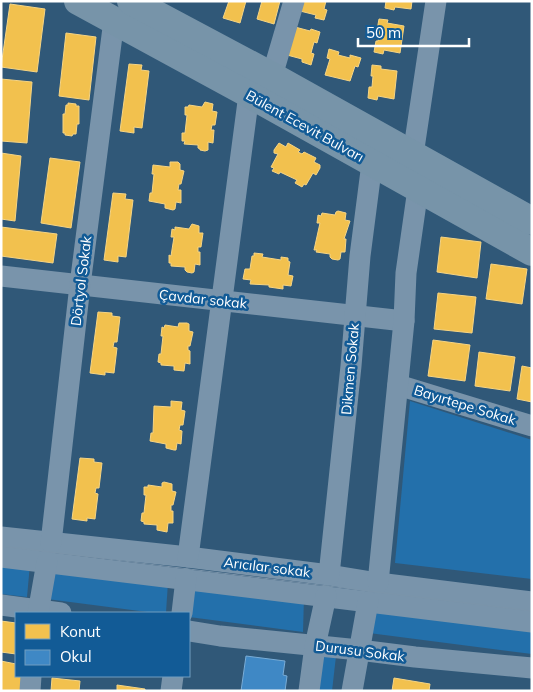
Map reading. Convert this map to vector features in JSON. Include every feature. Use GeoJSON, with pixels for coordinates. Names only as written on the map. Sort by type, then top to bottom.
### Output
{"type":"FeatureCollection","features":[{"type":"Feature","properties":{"kind":"main road","name":"Bülent Ecevit Bulvarı"},"geometry":{"type":"LineString","coordinates":[[78,1],[122,11],[272,76],[532,221]]}},
{"type":"Feature","properties":{"kind":"main road","name":"Bülent Ecevit Bulvarı"},"geometry":{"type":"LineString","coordinates":[[122,11],[249,94],[532,252]]}},
{"type":"Feature","properties":{"kind":"street"},"geometry":{"type":"LineString","coordinates":[[272,76],[294,1]]}},
{"type":"Feature","properties":{"kind":"street"},"geometry":{"type":"LineString","coordinates":[[413,155],[436,1]]}},
{"type":"Feature","properties":{"kind":"street","name":"Dörtyol Sokak"},"geometry":{"type":"LineString","coordinates":[[38,612],[49,553],[80,285],[122,11]]}},
{"type":"Feature","properties":{"kind":"street"},"geometry":{"type":"LineString","coordinates":[[188,557],[249,94]]}},
{"type":"Feature","properties":{"kind":"street","name":"Dikmen Sokak"},"geometry":{"type":"LineString","coordinates":[[329,575],[352,366],[360,256],[372,163]]}},
{"type":"Feature","properties":{"kind":"street"},"geometry":{"type":"LineString","coordinates":[[352,691],[359,650],[373,592],[398,385],[406,273],[418,189]]}},
{"type":"Feature","properties":{"kind":"street","name":"Çavdar sokak"},"geometry":{"type":"LineString","coordinates":[[1,276],[222,302],[404,320]]}},
{"type":"Feature","properties":{"kind":"street","name":"Bayırtepe Sokak"},"geometry":{"type":"LineString","coordinates":[[398,385],[532,426]]}},
{"type":"Feature","properties":{"kind":"street","name":"Arıcılar sokak"},"geometry":{"type":"LineString","coordinates":[[1,537],[49,553],[188,557],[329,575],[373,592],[532,602]]}},
{"type":"Feature","properties":{"kind":"street"},"geometry":{"type":"LineString","coordinates":[[1,556],[49,553],[186,579],[326,596],[373,592],[532,622]]}},
{"type":"Feature","properties":{"kind":"street"},"geometry":{"type":"LineString","coordinates":[[182,612],[186,579]]}},
{"type":"Feature","properties":{"kind":"street"},"geometry":{"type":"LineString","coordinates":[[309,691],[315,646],[326,596]]}},
{"type":"Feature","properties":{"kind":"street"},"geometry":{"type":"LineString","coordinates":[[1,605],[38,612]]}},
{"type":"Feature","properties":{"kind":"street","name":"Durusu Sokak"},"geometry":{"type":"LineString","coordinates":[[190,631],[220,636],[532,668]]}},
{"type":"Feature","properties":{"kind":"street"},"geometry":{"type":"LineString","coordinates":[[30,691],[32,677]]}},
{"type":"Feature","properties":{"kind":"street"},"geometry":{"type":"LineString","coordinates":[[171,691],[173,677]]}},
{"type":"Feature","properties":{"kind":"shaded area"},"geometry":{"type":"Polygon","coordinates":[[[410,401],[532,440],[532,579],[395,563],[410,401]]]}},
{"type":"Feature","properties":{"kind":"shaded area"},"geometry":{"type":"Polygon","coordinates":[[[1,560],[30,564],[27,597],[1,594],[1,560]]]}},
{"type":"Feature","properties":{"kind":"shaded area"},"geometry":{"type":"Polygon","coordinates":[[[51,568],[168,582],[166,612],[147,612],[47,599],[51,568]]]}},
{"type":"Feature","properties":{"kind":"shaded area"},"geometry":{"type":"Polygon","coordinates":[[[189,584],[304,596],[303,632],[190,617],[189,584]]]}},
{"type":"Feature","properties":{"kind":"shaded area"},"geometry":{"type":"Polygon","coordinates":[[[371,605],[532,625],[532,654],[369,633],[371,605]]]}},
{"type":"Feature","properties":{"kind":"shaded area"},"geometry":{"type":"Polygon","coordinates":[[[320,652],[336,656],[332,691],[315,691],[320,652]]]}},
{"type":"Feature","properties":{"kind":"building: Konut"},"geometry":{"type":"Polygon","coordinates":[[[229,1],[246,1],[240,23],[223,18],[229,1]]]}},
{"type":"Feature","properties":{"kind":"building: Konut"},"geometry":{"type":"Polygon","coordinates":[[[262,1],[280,1],[274,24],[257,19],[262,1]]]}},
{"type":"Feature","properties":{"kind":"building: Konut"},"geometry":{"type":"Polygon","coordinates":[[[303,1],[326,1],[324,9],[327,10],[324,20],[315,18],[316,15],[300,11],[303,1]]]}},
{"type":"Feature","properties":{"kind":"building: Konut"},"geometry":{"type":"Polygon","coordinates":[[[386,1],[412,1],[411,9],[395,7],[394,10],[385,8],[386,1]]]}},
{"type":"Feature","properties":{"kind":"building: Konut"},"geometry":{"type":"Polygon","coordinates":[[[10,4],[45,9],[37,72],[1,67],[10,4]]]}},
{"type":"Feature","properties":{"kind":"building: Konut"},"geometry":{"type":"Polygon","coordinates":[[[379,19],[388,20],[387,23],[404,26],[400,53],[384,50],[383,54],[374,52],[380,30],[377,30],[379,19]]]}},
{"type":"Feature","properties":{"kind":"building: Konut"},"geometry":{"type":"Polygon","coordinates":[[[295,27],[320,32],[317,43],[314,42],[311,53],[314,54],[311,65],[302,62],[302,59],[287,55],[295,27]]]}},
{"type":"Feature","properties":{"kind":"building: Konut"},"geometry":{"type":"Polygon","coordinates":[[[66,33],[96,37],[89,100],[59,96],[66,33]]]}},
{"type":"Feature","properties":{"kind":"building: Konut"},"geometry":{"type":"Polygon","coordinates":[[[329,49],[339,52],[338,55],[350,58],[350,55],[361,58],[358,67],[355,66],[350,81],[325,75],[330,59],[327,58],[329,49]]]}},
{"type":"Feature","properties":{"kind":"building: Konut"},"geometry":{"type":"Polygon","coordinates":[[[129,64],[142,65],[141,70],[149,71],[142,128],[134,127],[134,133],[120,131],[129,64]]]}},
{"type":"Feature","properties":{"kind":"building: Konut"},"geometry":{"type":"Polygon","coordinates":[[[372,65],[381,66],[381,69],[397,71],[394,99],[378,96],[377,100],[368,98],[369,87],[372,87],[372,65]]]}},
{"type":"Feature","properties":{"kind":"building: Konut"},"geometry":{"type":"Polygon","coordinates":[[[1,79],[32,82],[27,143],[1,141],[1,79]]]}},
{"type":"Feature","properties":{"kind":"building: Konut"},"geometry":{"type":"Polygon","coordinates":[[[205,102],[213,104],[212,111],[217,112],[215,125],[212,125],[211,130],[214,130],[213,143],[208,142],[208,150],[205,151],[200,150],[198,145],[184,144],[185,141],[182,141],[182,133],[185,133],[187,115],[185,115],[185,107],[189,105],[202,107],[205,102]]]}},
{"type":"Feature","properties":{"kind":"building: Konut"},"geometry":{"type":"Polygon","coordinates":[[[68,103],[79,106],[79,124],[77,124],[76,134],[72,136],[63,133],[63,114],[65,114],[68,103]]]}},
{"type":"Feature","properties":{"kind":"building: Konut"},"geometry":{"type":"Polygon","coordinates":[[[279,143],[286,147],[288,143],[300,150],[298,152],[302,154],[304,152],[316,158],[314,162],[320,165],[320,168],[316,175],[313,173],[306,185],[304,184],[302,187],[295,183],[297,180],[280,172],[279,174],[272,171],[274,168],[271,167],[278,154],[274,153],[274,150],[279,143]]]}},
{"type":"Feature","properties":{"kind":"building: Konut"},"geometry":{"type":"Polygon","coordinates":[[[1,153],[21,156],[15,221],[1,219],[1,153]]]}},
{"type":"Feature","properties":{"kind":"building: Konut"},"geometry":{"type":"Polygon","coordinates":[[[50,158],[80,162],[71,228],[41,223],[50,158]]]}},
{"type":"Feature","properties":{"kind":"building: Konut"},"geometry":{"type":"Polygon","coordinates":[[[170,162],[178,162],[180,170],[184,171],[178,190],[181,190],[181,203],[176,202],[175,209],[173,210],[165,208],[165,204],[149,201],[150,193],[152,193],[153,165],[170,167],[170,162]]]}},
{"type":"Feature","properties":{"kind":"building: Konut"},"geometry":{"type":"Polygon","coordinates":[[[113,193],[126,194],[125,199],[133,200],[126,257],[118,256],[118,262],[104,260],[113,193]]]}},
{"type":"Feature","properties":{"kind":"building: Konut"},"geometry":{"type":"Polygon","coordinates":[[[338,211],[346,213],[345,220],[350,221],[344,239],[346,239],[345,252],[341,252],[340,259],[338,260],[332,259],[330,254],[314,250],[320,223],[317,223],[318,215],[321,216],[322,213],[335,215],[338,211]]]}},
{"type":"Feature","properties":{"kind":"building: Konut"},"geometry":{"type":"Polygon","coordinates":[[[192,224],[199,226],[199,233],[203,233],[201,247],[198,247],[200,265],[195,264],[194,272],[192,273],[187,272],[185,267],[171,266],[169,255],[171,256],[174,237],[171,237],[172,229],[175,230],[175,227],[189,229],[192,224]]]}},
{"type":"Feature","properties":{"kind":"building: Konut"},"geometry":{"type":"Polygon","coordinates":[[[1,227],[57,234],[53,263],[1,256],[1,227]]]}},
{"type":"Feature","properties":{"kind":"building: Konut"},"geometry":{"type":"Polygon","coordinates":[[[441,237],[481,242],[477,278],[437,272],[441,237]]]}},
{"type":"Feature","properties":{"kind":"building: Konut"},"geometry":{"type":"Polygon","coordinates":[[[254,253],[263,254],[262,257],[281,260],[281,257],[288,258],[290,262],[288,275],[293,276],[291,286],[283,285],[283,289],[269,287],[269,285],[250,284],[251,280],[243,279],[245,269],[250,269],[254,253]]]}},
{"type":"Feature","properties":{"kind":"building: Konut"},"geometry":{"type":"Polygon","coordinates":[[[491,264],[527,269],[522,304],[486,299],[491,264]]]}},
{"type":"Feature","properties":{"kind":"building: Konut"},"geometry":{"type":"Polygon","coordinates":[[[438,293],[476,297],[472,333],[434,329],[438,293]]]}},
{"type":"Feature","properties":{"kind":"building: Konut"},"geometry":{"type":"Polygon","coordinates":[[[98,312],[112,313],[112,316],[120,317],[117,342],[114,342],[113,347],[117,348],[114,373],[105,372],[105,375],[90,373],[98,312]]]}},
{"type":"Feature","properties":{"kind":"building: Konut"},"geometry":{"type":"Polygon","coordinates":[[[179,323],[189,324],[189,331],[193,332],[190,346],[188,346],[190,364],[185,363],[184,371],[174,370],[174,366],[161,365],[158,362],[159,354],[161,354],[162,327],[164,328],[165,325],[178,327],[179,323]]]}},
{"type":"Feature","properties":{"kind":"building: Konut"},"geometry":{"type":"Polygon","coordinates":[[[433,340],[470,345],[465,381],[428,376],[433,340]]]}},
{"type":"Feature","properties":{"kind":"building: Konut"},"geometry":{"type":"Polygon","coordinates":[[[479,352],[515,357],[510,391],[475,386],[479,352]]]}},
{"type":"Feature","properties":{"kind":"building: Konut"},"geometry":{"type":"Polygon","coordinates":[[[522,366],[532,368],[532,402],[517,399],[522,366]]]}},
{"type":"Feature","properties":{"kind":"building: Konut"},"geometry":{"type":"Polygon","coordinates":[[[171,401],[182,402],[181,410],[185,411],[183,425],[180,425],[179,430],[182,431],[181,444],[177,443],[176,450],[166,448],[166,444],[150,441],[151,433],[153,433],[154,406],[171,407],[171,401]]]}},
{"type":"Feature","properties":{"kind":"building: Konut"},"geometry":{"type":"Polygon","coordinates":[[[80,458],[94,459],[94,462],[102,463],[99,488],[96,488],[95,493],[98,494],[95,519],[87,518],[87,521],[72,519],[80,458]]]}},
{"type":"Feature","properties":{"kind":"building: Konut"},"geometry":{"type":"Polygon","coordinates":[[[164,482],[172,484],[172,491],[176,492],[173,505],[171,505],[173,523],[168,523],[167,532],[157,530],[157,525],[144,524],[141,521],[146,495],[144,495],[144,487],[148,487],[148,485],[162,487],[164,482]]]}},
{"type":"Feature","properties":{"kind":"building: Konut"},"geometry":{"type":"Polygon","coordinates":[[[1,621],[15,623],[15,654],[1,652],[1,621]]]}},
{"type":"Feature","properties":{"kind":"building: Konut"},"geometry":{"type":"Polygon","coordinates":[[[1,661],[15,664],[15,677],[23,677],[21,691],[1,691],[1,661]]]}},
{"type":"Feature","properties":{"kind":"building: Konut"},"geometry":{"type":"Polygon","coordinates":[[[52,678],[80,681],[79,691],[51,691],[52,678]]]}},
{"type":"Feature","properties":{"kind":"building: Konut"},"geometry":{"type":"Polygon","coordinates":[[[394,678],[430,684],[429,691],[392,691],[394,678]]]}},
{"type":"Feature","properties":{"kind":"building: Konut"},"geometry":{"type":"Polygon","coordinates":[[[117,685],[145,689],[145,691],[117,691],[117,685]]]}},
{"type":"Feature","properties":{"kind":"building: Okul"},"geometry":{"type":"Polygon","coordinates":[[[246,656],[285,661],[283,675],[287,676],[285,691],[241,691],[246,656]]]}},
{"type":"Feature","properties":{"kind":"tram line"},"geometry":{"type":"LineString","coordinates":[[1,546],[532,611]]}}]}
